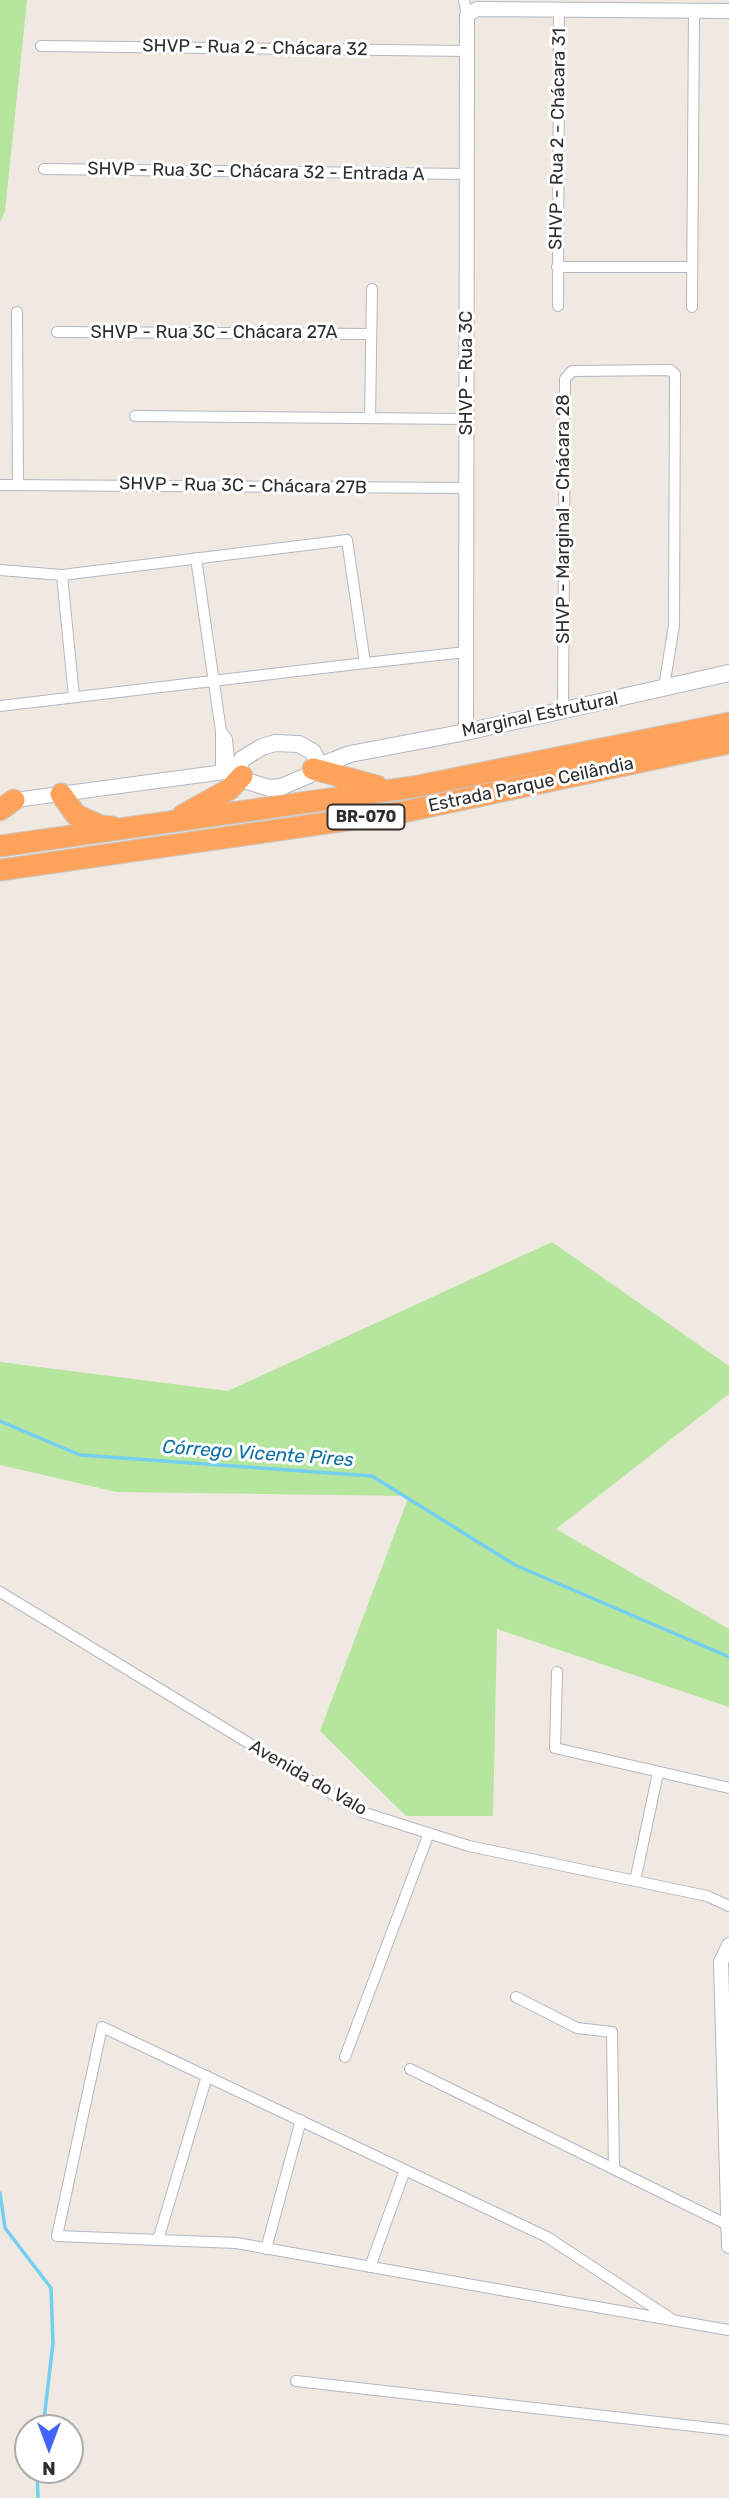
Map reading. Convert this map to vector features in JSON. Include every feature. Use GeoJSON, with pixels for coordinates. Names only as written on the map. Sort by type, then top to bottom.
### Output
{"type":"FeatureCollection","features":[{"type":"Feature","properties":{"kind":"highway","name":"Estrada Parque Ceilândia"},"geometry":{"type":"LineString","coordinates":[[0,846],[152,827],[396,789],[729,723]]}},
{"type":"Feature","properties":{"kind":"highway","name":"Estrada Parque Ceilândia"},"geometry":{"type":"LineString","coordinates":[[0,870],[402,811],[729,743]]}},
{"type":"Feature","properties":{"kind":"highway"},"geometry":{"type":"LineString","coordinates":[[313,763],[344,780],[396,789]]}},
{"type":"Feature","properties":{"kind":"highway"},"geometry":{"type":"LineString","coordinates":[[61,794],[76,816],[101,826],[152,827],[215,800],[230,789],[233,772]]}},
{"type":"Feature","properties":{"kind":"main road","name":"Marginal Estrutural"},"geometry":{"type":"LineString","coordinates":[[233,772],[248,753],[275,743],[299,744],[313,763],[729,673]]}},
{"type":"Feature","properties":{"kind":"main road"},"geometry":{"type":"LineString","coordinates":[[233,772],[255,785],[281,787],[297,783],[313,763]]}},
{"type":"Feature","properties":{"kind":"street"},"geometry":{"type":"LineString","coordinates":[[466,7],[559,11],[629,6],[729,11]]}},
{"type":"Feature","properties":{"kind":"street","name":"SHVP - Rua 3C"},"geometry":{"type":"LineString","coordinates":[[466,7],[466,732]]}},
{"type":"Feature","properties":{"kind":"street","name":"SHVP - Rua 2 - Chácara 31"},"geometry":{"type":"LineString","coordinates":[[558,306],[559,11]]}},
{"type":"Feature","properties":{"kind":"street"},"geometry":{"type":"LineString","coordinates":[[692,307],[694,11]]}},
{"type":"Feature","properties":{"kind":"street","name":"SHVP - Rua 2 - Chácara 32"},"geometry":{"type":"LineString","coordinates":[[41,46],[468,51]]}},
{"type":"Feature","properties":{"kind":"street","name":"SHVP - Rua 3C - Chácara 32 - Entrada A"},"geometry":{"type":"LineString","coordinates":[[44,169],[467,174]]}},
{"type":"Feature","properties":{"kind":"street","name":"SHVP - Rua 2 - Chácara 31"},"geometry":{"type":"LineString","coordinates":[[557,267],[691,267]]}},
{"type":"Feature","properties":{"kind":"street"},"geometry":{"type":"LineString","coordinates":[[370,418],[372,289]]}},
{"type":"Feature","properties":{"kind":"street"},"geometry":{"type":"LineString","coordinates":[[18,312],[18,485]]}},
{"type":"Feature","properties":{"kind":"street","name":"SHVP - Rua 3C - Chácara 27A"},"geometry":{"type":"LineString","coordinates":[[57,332],[372,334]]}},
{"type":"Feature","properties":{"kind":"street","name":"SHVP - Marginal - Chácara 28"},"geometry":{"type":"LineString","coordinates":[[563,711],[565,379],[572,371],[670,370],[675,374],[674,625],[664,687]]}},
{"type":"Feature","properties":{"kind":"street"},"geometry":{"type":"LineString","coordinates":[[135,416],[467,419]]}},
{"type":"Feature","properties":{"kind":"street","name":"SHVP - Rua 3C - Chácara 27B"},"geometry":{"type":"LineString","coordinates":[[0,485],[468,488]]}},
{"type":"Feature","properties":{"kind":"street"},"geometry":{"type":"LineString","coordinates":[[0,570],[62,575],[347,540],[365,663]]}},
{"type":"Feature","properties":{"kind":"street"},"geometry":{"type":"LineString","coordinates":[[5,804],[61,794],[233,772],[227,739],[221,731],[196,558]]}},
{"type":"Feature","properties":{"kind":"street"},"geometry":{"type":"LineString","coordinates":[[62,575],[74,697]]}},
{"type":"Feature","properties":{"kind":"street"},"geometry":{"type":"LineString","coordinates":[[0,706],[214,679],[466,652]]}},
{"type":"Feature","properties":{"kind":"street","name":"Avenida do Valo"},"geometry":{"type":"LineString","coordinates":[[0,1592],[362,1812],[469,1846],[707,1896],[729,1906]]}},
{"type":"Feature","properties":{"kind":"street"},"geometry":{"type":"LineString","coordinates":[[558,1672],[555,1748],[729,1788]]}},
{"type":"Feature","properties":{"kind":"street"},"geometry":{"type":"LineString","coordinates":[[635,1881],[658,1773]]}},
{"type":"Feature","properties":{"kind":"street"},"geometry":{"type":"LineString","coordinates":[[345,2057],[429,1833]]}},
{"type":"Feature","properties":{"kind":"street"},"geometry":{"type":"LineString","coordinates":[[729,1945],[721,1962],[729,2246]]}},
{"type":"Feature","properties":{"kind":"street"},"geometry":{"type":"LineString","coordinates":[[516,1997],[577,2028],[612,2032],[614,2169]]}},
{"type":"Feature","properties":{"kind":"street"},"geometry":{"type":"LineString","coordinates":[[673,2320],[547,2237],[102,2026],[57,2236],[236,2243],[729,2330]]}},
{"type":"Feature","properties":{"kind":"street"},"geometry":{"type":"LineString","coordinates":[[411,2069],[728,2225]]}},
{"type":"Feature","properties":{"kind":"street"},"geometry":{"type":"LineString","coordinates":[[158,2240],[207,2076]]}},
{"type":"Feature","properties":{"kind":"street"},"geometry":{"type":"LineString","coordinates":[[266,2249],[301,2120]]}},
{"type":"Feature","properties":{"kind":"street"},"geometry":{"type":"LineString","coordinates":[[370,2267],[405,2170]]}},
{"type":"Feature","properties":{"kind":"street"},"geometry":{"type":"LineString","coordinates":[[296,2381],[729,2430]]}},
{"type":"Feature","properties":{"kind":"green space"},"geometry":{"type":"Polygon","coordinates":[[[0,0],[27,0],[5,211],[0,222],[0,0]]]}},
{"type":"Feature","properties":{"kind":"green space"},"geometry":{"type":"Polygon","coordinates":[[[552,1242],[729,1366],[729,1394],[556,1529],[729,1629],[729,1707],[497,1629],[493,1816],[406,1816],[320,1731],[409,1496],[117,1492],[0,1465],[0,1362],[228,1391],[552,1242]]]}},
{"type":"Feature","properties":{"kind":"waterway","name":"Córrego Vicente Pires"},"geometry":{"type":"LineString","coordinates":[[0,1421],[80,1455],[372,1476],[515,1565],[729,1657]]}},
{"type":"Feature","properties":{"kind":"waterway"},"geometry":{"type":"LineString","coordinates":[[0,2193],[5,2228],[51,2288],[53,2343],[45,2414]]}},
{"type":"Feature","properties":{"kind":"waterway"},"geometry":{"type":"LineString","coordinates":[[38,2484],[38,2498]]}}]}
